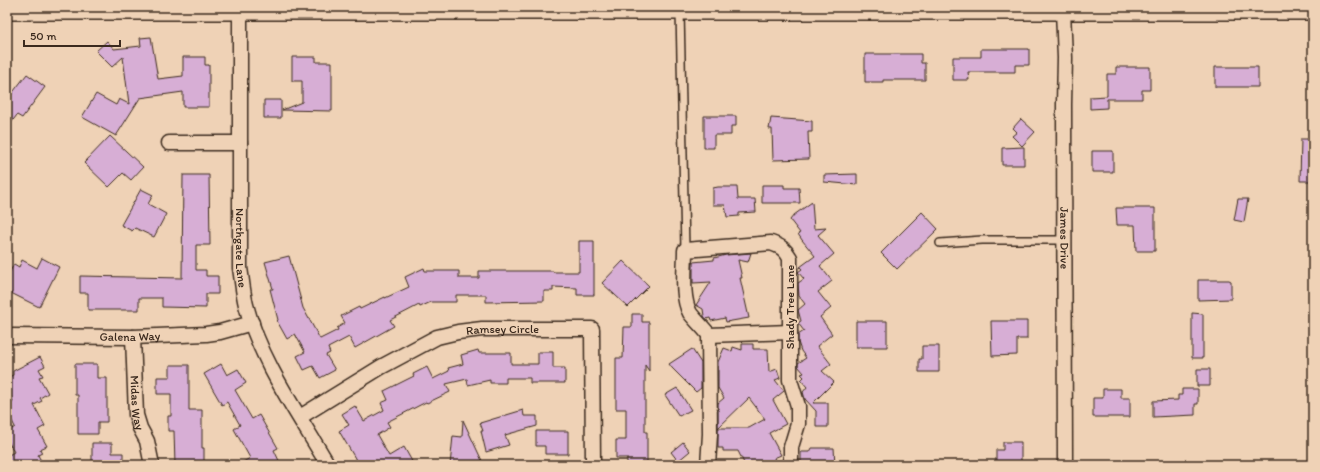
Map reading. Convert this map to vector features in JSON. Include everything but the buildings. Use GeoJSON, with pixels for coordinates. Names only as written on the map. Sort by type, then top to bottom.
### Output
{"type":"FeatureCollection","features":[{"type":"Feature","properties":{"kind":"street"},"geometry":{"type":"LineString","coordinates":[[7,11],[240,9],[1313,11]]}},
{"type":"Feature","properties":{"kind":"street","name":"Northgate Lane"},"geometry":{"type":"LineString","coordinates":[[240,9],[240,268],[245,304],[254,332],[271,367],[328,465]]}},
{"type":"Feature","properties":{"kind":"street","name":"James Drive"},"geometry":{"type":"LineString","coordinates":[[1063,11],[1066,58],[1064,104],[1065,465]]}},
{"type":"Feature","properties":{"kind":"street"},"geometry":{"type":"LineString","coordinates":[[169,143],[240,143]]}},
{"type":"Feature","properties":{"kind":"street","name":"Shady Tree Lane"},"geometry":{"type":"LineString","coordinates":[[685,250],[771,242],[786,250],[790,258],[790,380],[798,406],[798,424],[791,447],[791,465]]}},
{"type":"Feature","properties":{"kind":"street"},"geometry":{"type":"LineString","coordinates":[[685,250],[685,300],[689,311],[696,322],[702,326],[709,335],[710,434],[708,465]]}},
{"type":"Feature","properties":{"kind":"street","name":"Galena Way"},"geometry":{"type":"LineString","coordinates":[[7,336],[133,337],[220,332],[252,323]]}},
{"type":"Feature","properties":{"kind":"street","name":"Ramsey Circle"},"geometry":{"type":"LineString","coordinates":[[300,417],[381,367],[437,337],[458,332],[482,329],[592,329],[593,465]]}},
{"type":"Feature","properties":{"kind":"street"},"geometry":{"type":"LineString","coordinates":[[709,335],[790,332]]}},
{"type":"Feature","properties":{"kind":"street","name":"Midas Way"},"geometry":{"type":"LineString","coordinates":[[133,337],[136,415],[140,428],[147,441],[152,465]]}},
{"type":"Feature","properties":{"kind":"lane"},"geometry":{"type":"LineString","coordinates":[[680,11],[685,250]]}},
{"type":"Feature","properties":{"kind":"lane"},"geometry":{"type":"LineString","coordinates":[[940,242],[982,240],[1064,240]]}}]}
